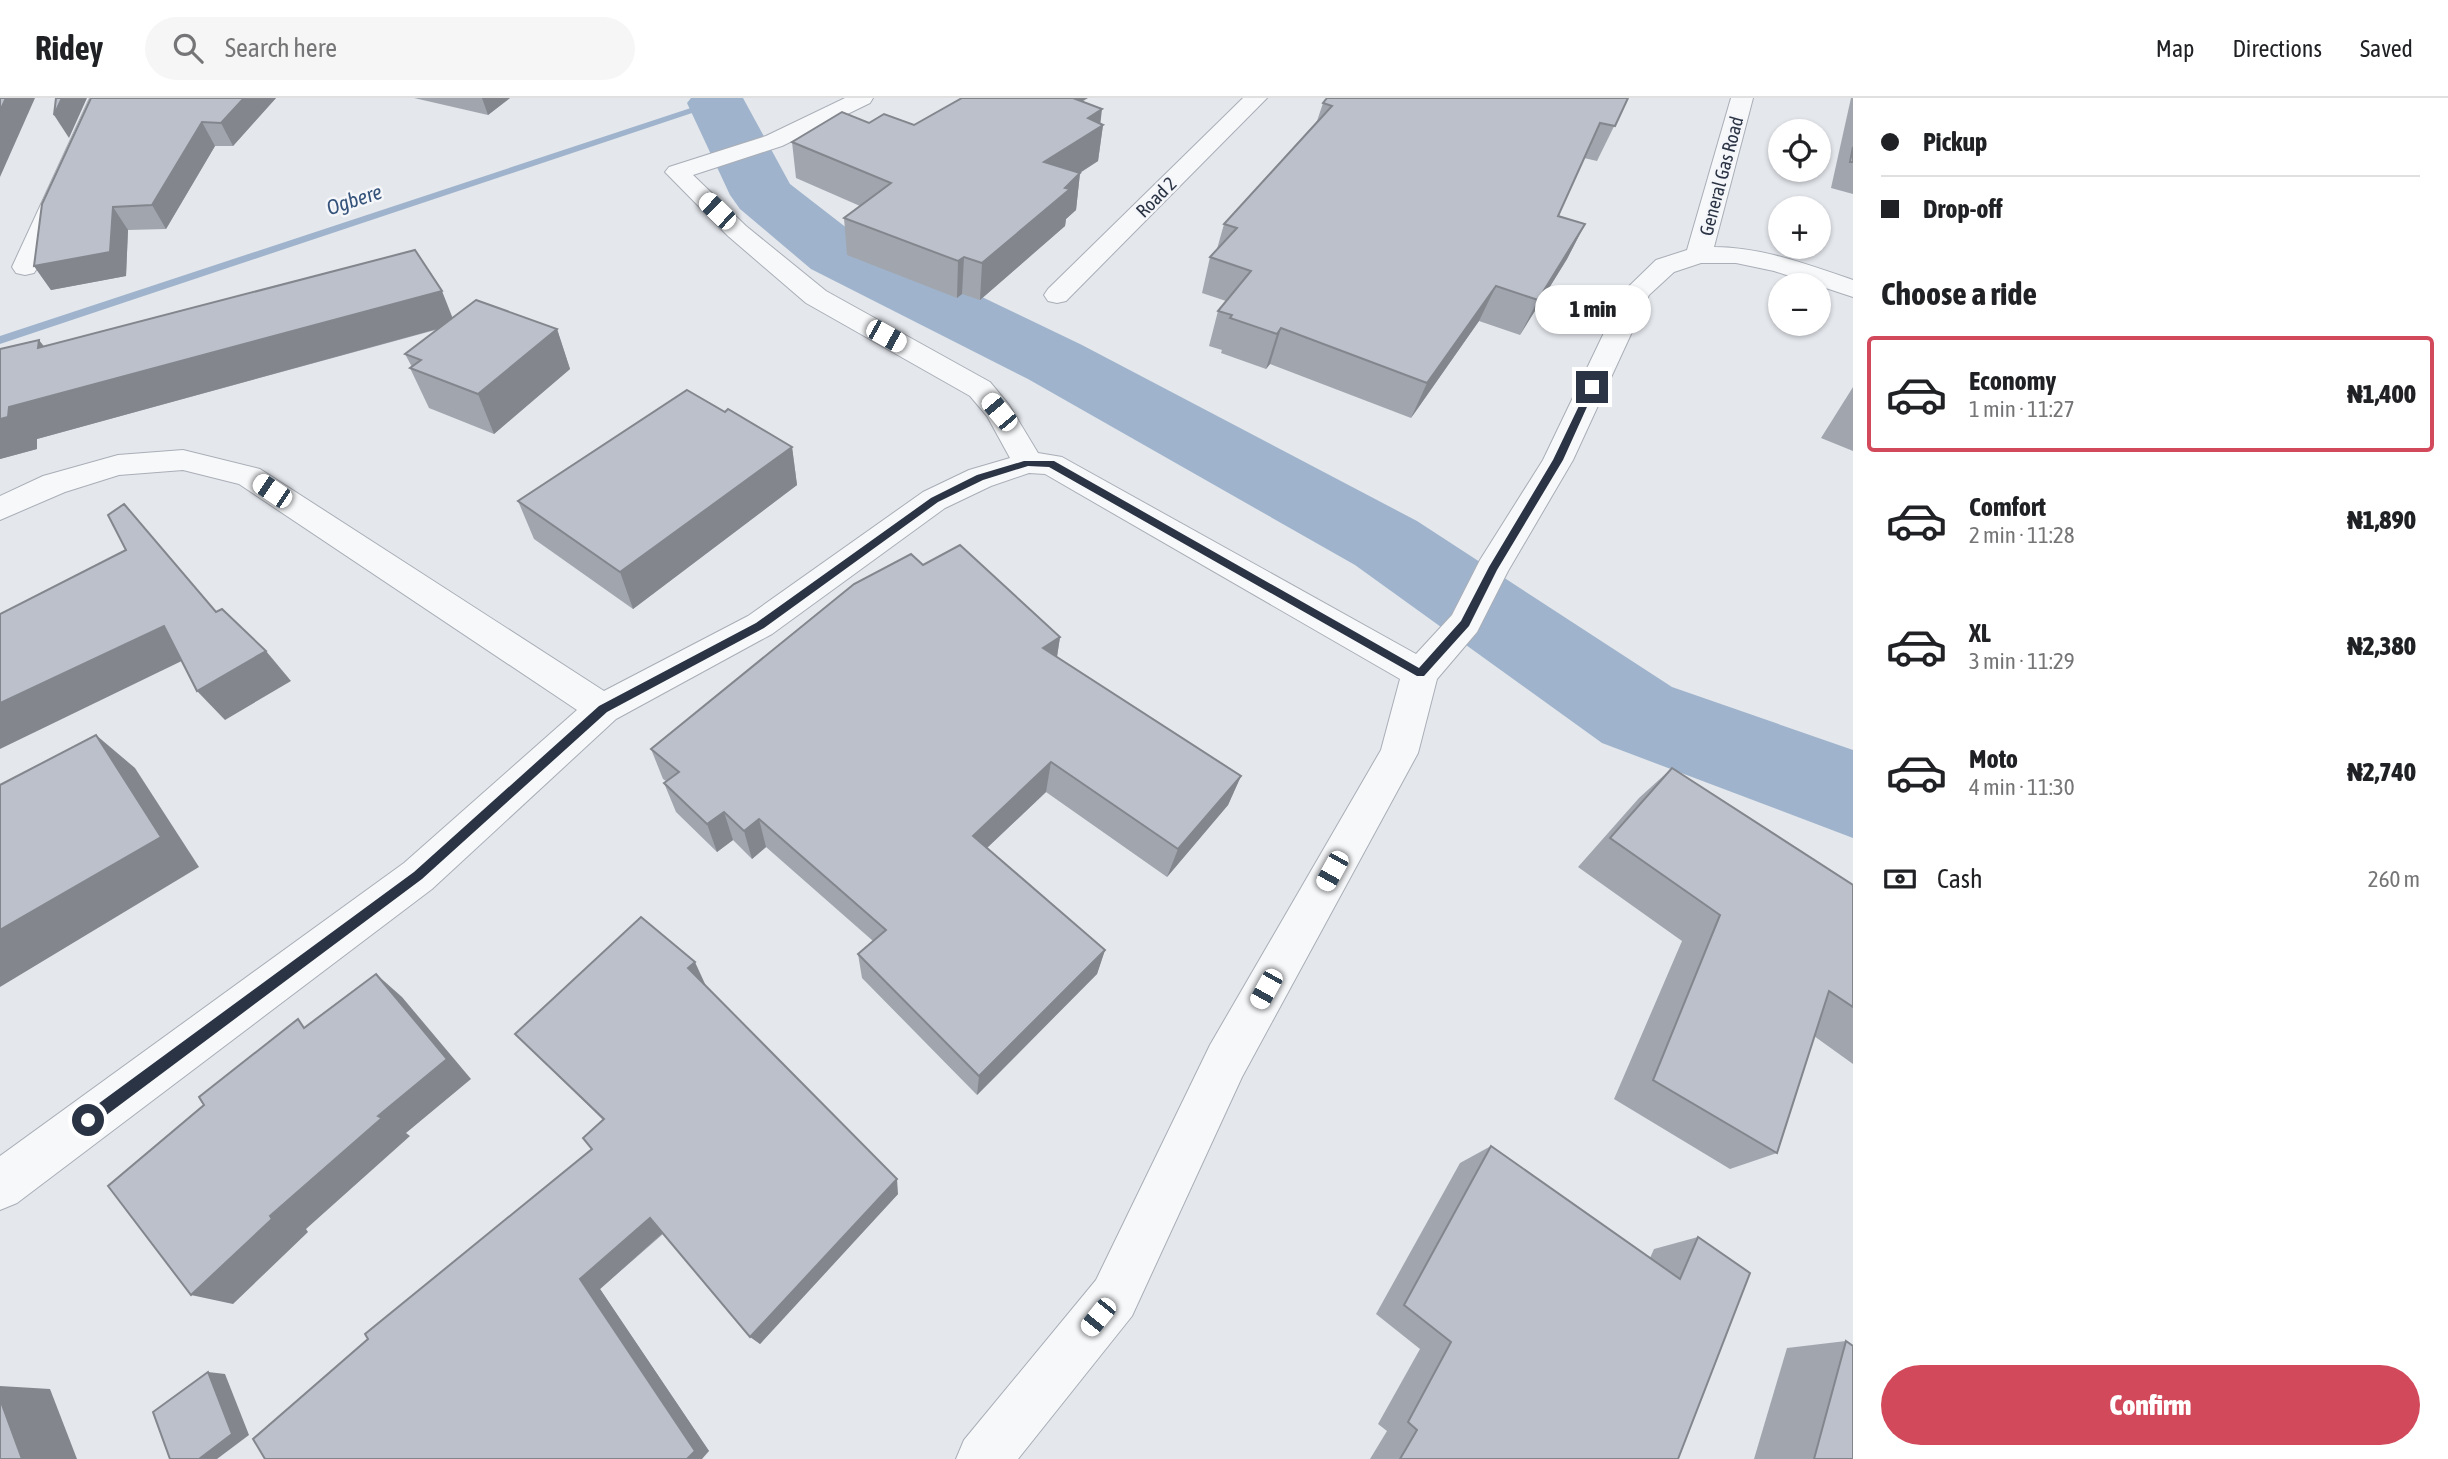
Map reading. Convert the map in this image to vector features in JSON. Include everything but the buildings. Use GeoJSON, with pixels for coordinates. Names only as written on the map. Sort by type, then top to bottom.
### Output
{"type":"FeatureCollection","features":[{"type":"Feature","properties":{"kind":"street"},"geometry":{"type":"LineString","coordinates":[[25,267],[101,98]]}},
{"type":"Feature","properties":{"kind":"street"},"geometry":{"type":"LineString","coordinates":[[862,98],[774,141],[677,172],[737,230],[816,297],[980,388],[999,412],[1027,463]]}},
{"type":"Feature","properties":{"kind":"street","name":"Road 2"},"geometry":{"type":"LineString","coordinates":[[1057,295],[1256,98]]}},
{"type":"Feature","properties":{"kind":"street","name":"General Gas Road"},"geometry":{"type":"LineString","coordinates":[[1699,255],[1742,98]]}},
{"type":"Feature","properties":{"kind":"street"},"geometry":{"type":"LineString","coordinates":[[982,1459],[1114,1298],[1226,1060],[1399,753],[1433,659],[1465,623],[1492,569],[1558,460],[1637,291],[1665,266],[1699,255],[1736,255],[1781,265],[1853,289]]}},
{"type":"Feature","properties":{"kind":"street"},"geometry":{"type":"LineString","coordinates":[[0,509],[54,484],[118,465],[183,460],[249,476],[603,709]]}},
{"type":"Feature","properties":{"kind":"street"},"geometry":{"type":"LineString","coordinates":[[0,1185],[418,876],[603,709],[760,625],[934,500],[980,478],[1027,463],[1051,464],[1433,659]]}},
{"type":"Feature","properties":{"kind":"waterway","name":"Ogbere"},"geometry":{"type":"LineString","coordinates":[[0,340],[717,103],[717,98]]}},
{"type":"Feature","properties":{"kind":"waterway"},"geometry":{"type":"LineString","coordinates":[[717,103],[763,195],[836,254],[1055,362],[1386,543],[1637,715],[1853,794]]}},
{"type":"Feature","properties":{"kind":"route"},"geometry":{"type":"LineString","coordinates":[[88,1120],[418,876],[603,709],[760,625],[934,500],[980,478],[1027,463],[1051,464],[1420,673],[1465,623],[1492,569],[1558,460],[1592,387]]}}]}
